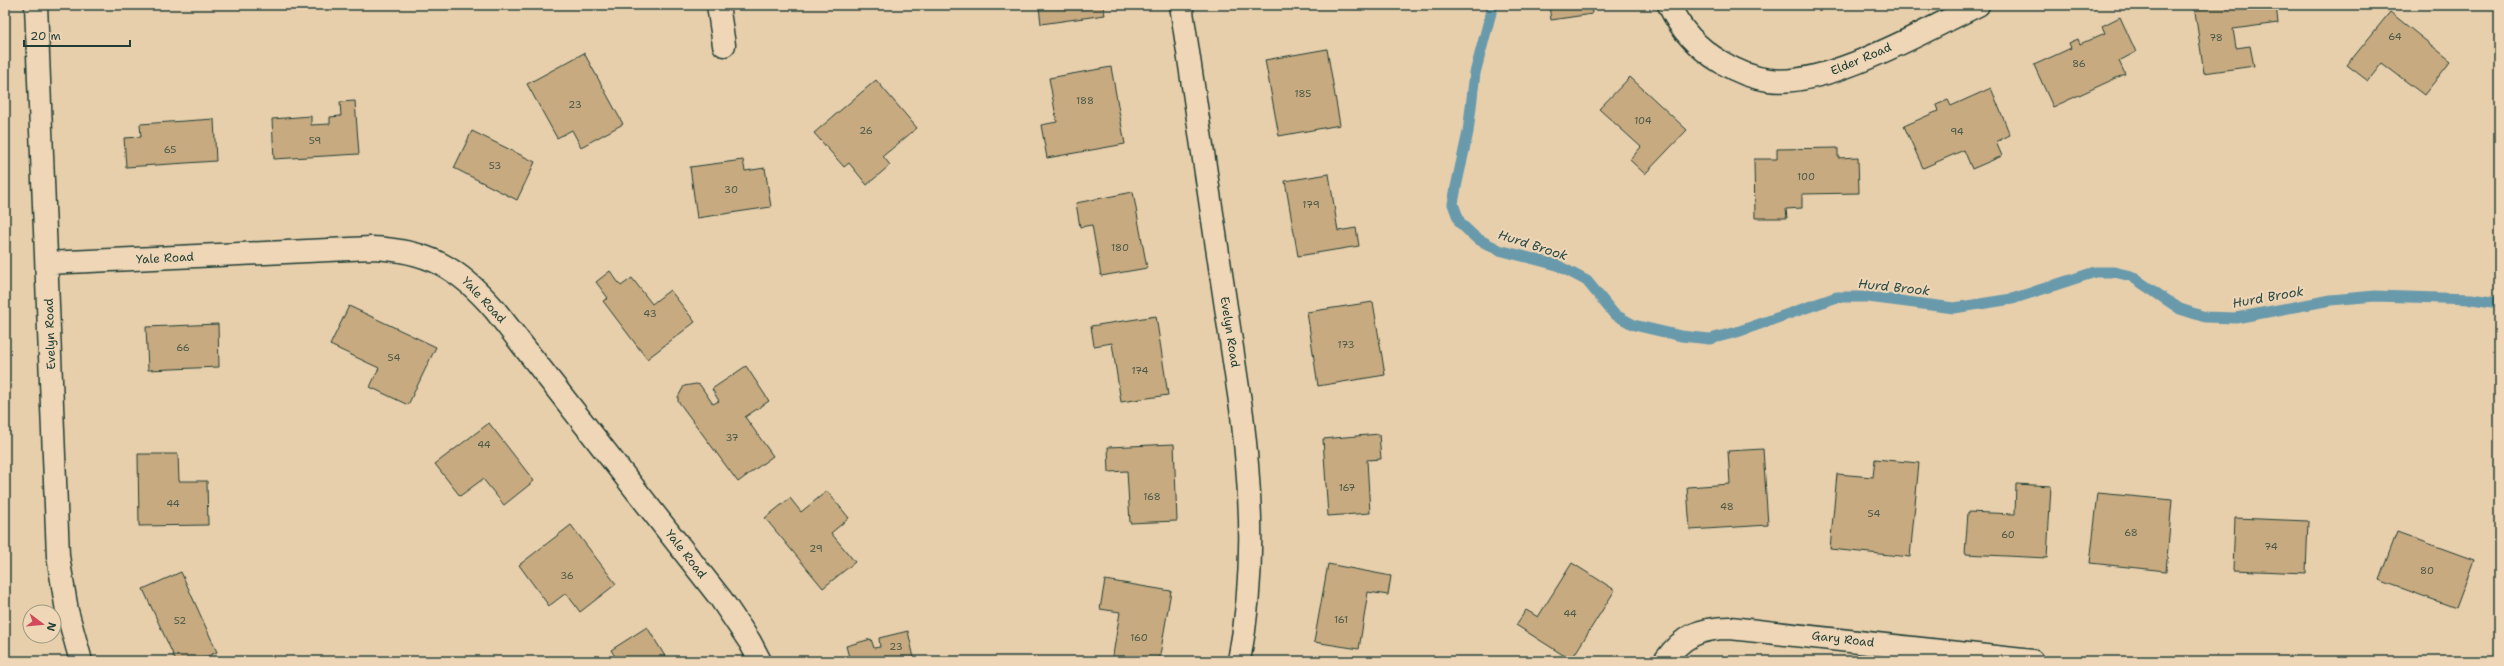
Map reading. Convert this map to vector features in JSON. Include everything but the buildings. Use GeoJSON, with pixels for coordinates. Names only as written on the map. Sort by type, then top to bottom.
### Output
{"type":"FeatureCollection","features":[{"type":"Feature","properties":{"kind":"street","name":"Evelyn Road"},"geometry":{"type":"LineString","coordinates":[[36,5],[58,556],[68,611],[81,661]]}},
{"type":"Feature","properties":{"kind":"street"},"geometry":{"type":"LineString","coordinates":[[718,5],[724,45]]}},
{"type":"Feature","properties":{"kind":"street","name":"Evelyn Road"},"geometry":{"type":"LineString","coordinates":[[1181,5],[1242,415],[1249,481],[1251,568],[1239,661]]}},
{"type":"Feature","properties":{"kind":"street","name":"Elder Road"},"geometry":{"type":"LineString","coordinates":[[1669,5],[1684,29],[1698,45],[1714,58],[1738,70],[1770,80],[1790,80],[1831,72],[1978,5]]}},
{"type":"Feature","properties":{"kind":"street","name":"Yale Road"},"geometry":{"type":"LineString","coordinates":[[47,263],[371,248],[411,252],[446,266],[464,277],[495,310],[721,599],[750,642],[760,661]]}},
{"type":"Feature","properties":{"kind":"street","name":"Gary Road"},"geometry":{"type":"LineString","coordinates":[[1665,661],[1684,639],[1698,631],[1730,628],[2032,661]]}},
{"type":"Feature","properties":{"kind":"waterway","name":"Hurd Brook"},"geometry":{"type":"LineString","coordinates":[[1493,5],[1475,73],[1468,132],[1453,204],[1460,223],[1476,238],[1499,250],[1557,265],[1587,281],[1614,314],[1634,325],[1681,336],[1710,339],[1737,332],[1837,297],[1868,297],[1954,308],[2012,299],[2095,272],[2114,272],[2131,276],[2180,309],[2205,317],[2236,318],[2331,300],[2375,296],[2472,299],[2499,303]]}}]}
